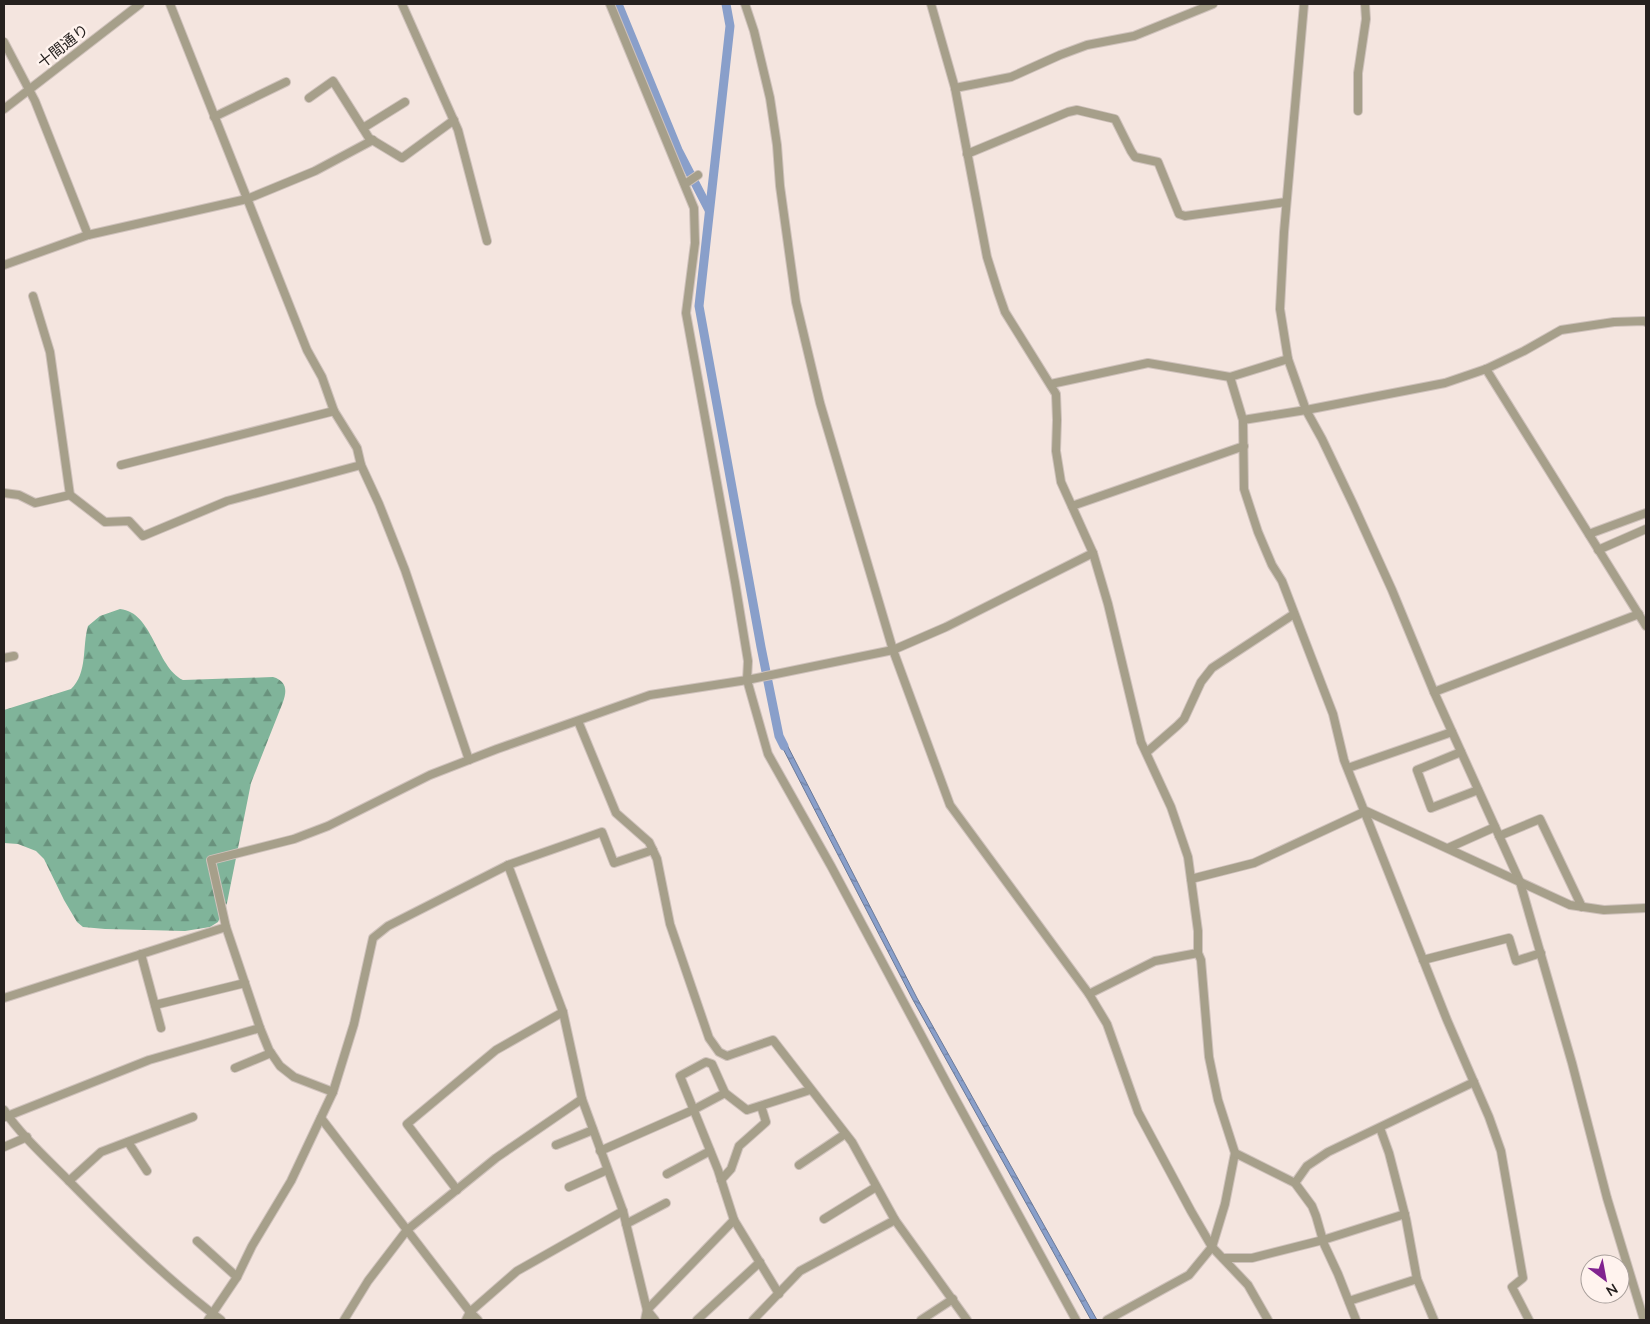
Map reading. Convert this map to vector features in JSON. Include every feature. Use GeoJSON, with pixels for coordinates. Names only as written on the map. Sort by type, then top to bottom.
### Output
{"type":"FeatureCollection","features":[{"type":"Feature","properties":{"kind":"street","name":"十間通り"},"geometry":{"type":"LineString","coordinates":[[4,109],[140,4]]}},
{"type":"Feature","properties":{"kind":"street"},"geometry":{"type":"LineString","coordinates":[[170,4],[307,350],[322,377],[334,411],[357,448],[361,465],[379,504],[405,570],[469,760]]}},
{"type":"Feature","properties":{"kind":"street"},"geometry":{"type":"LineString","coordinates":[[402,4],[458,130],[487,241]]}},
{"type":"Feature","properties":{"kind":"street"},"geometry":{"type":"LineString","coordinates":[[610,4],[694,208],[694,243],[686,313],[748,661],[747,680],[768,754],[831,866],[950,1091],[1076,1320]]}},
{"type":"Feature","properties":{"kind":"street"},"geometry":{"type":"LineString","coordinates":[[931,4],[954,88],[987,257],[1005,312],[1034,361],[1051,384],[1058,400],[1056,451],[1061,482],[1092,553],[1108,604],[1141,742],[1171,807],[1188,856],[1198,931],[1198,953],[1201,960],[1209,1057],[1218,1100],[1234,1153],[1225,1204],[1212,1247],[1188,1275],[1107,1320]]}},
{"type":"Feature","properties":{"kind":"street"},"geometry":{"type":"LineString","coordinates":[[954,88],[1011,77],[1087,45],[1134,36],[1213,4]]}},
{"type":"Feature","properties":{"kind":"street"},"geometry":{"type":"LineString","coordinates":[[1304,4],[1286,202],[1280,309],[1288,359],[1306,410],[1354,504],[1434,692],[1520,882],[1572,1063],[1607,1198],[1644,1320]]}},
{"type":"Feature","properties":{"kind":"street"},"geometry":{"type":"LineString","coordinates":[[1358,111],[1358,73],[1366,19],[1365,4]]}},
{"type":"Feature","properties":{"kind":"street"},"geometry":{"type":"LineString","coordinates":[[748,5],[770,98],[776,134],[780,186],[796,302],[820,403],[893,650],[950,805],[1088,994],[1107,1024],[1138,1112],[1212,1247],[1248,1286],[1268,1320]]}},
{"type":"Feature","properties":{"kind":"street"},"geometry":{"type":"LineString","coordinates":[[4,42],[30,89],[88,235]]}},
{"type":"Feature","properties":{"kind":"street"},"geometry":{"type":"LineString","coordinates":[[309,98],[333,81],[369,138],[402,158],[454,120]]}},
{"type":"Feature","properties":{"kind":"street"},"geometry":{"type":"LineString","coordinates":[[214,118],[286,82]]}},
{"type":"Feature","properties":{"kind":"street"},"geometry":{"type":"LineString","coordinates":[[363,128],[405,102]]}},
{"type":"Feature","properties":{"kind":"street"},"geometry":{"type":"LineString","coordinates":[[967,154],[1077,110],[1115,119],[1135,157],[1158,162],[1180,214],[1185,216],[1286,202]]}},
{"type":"Feature","properties":{"kind":"street"},"geometry":{"type":"LineString","coordinates":[[4,265],[88,235],[247,199],[315,170],[373,140]]}},
{"type":"Feature","properties":{"kind":"street"},"geometry":{"type":"LineString","coordinates":[[685,184],[698,174]]}},
{"type":"Feature","properties":{"kind":"street"},"geometry":{"type":"LineString","coordinates":[[34,296],[50,352],[70,495],[106,522],[129,521],[143,536],[227,501],[361,465]]}},
{"type":"Feature","properties":{"kind":"street"},"geometry":{"type":"LineString","coordinates":[[1243,420],[1306,410],[1445,382],[1486,369],[1524,351],[1561,330],[1614,322],[1646,322]]}},
{"type":"Feature","properties":{"kind":"street"},"geometry":{"type":"LineString","coordinates":[[1051,384],[1148,363],[1230,378],[1288,359]]}},
{"type":"Feature","properties":{"kind":"street"},"geometry":{"type":"LineString","coordinates":[[1486,369],[1646,626]]}},
{"type":"Feature","properties":{"kind":"street"},"geometry":{"type":"LineString","coordinates":[[1230,378],[1243,420],[1244,489],[1258,532],[1272,564],[1282,581],[1333,714],[1348,768],[1423,960],[1489,1117],[1501,1151],[1523,1278],[1512,1287],[1529,1320]]}},
{"type":"Feature","properties":{"kind":"street"},"geometry":{"type":"LineString","coordinates":[[121,464],[334,411]]}},
{"type":"Feature","properties":{"kind":"street"},"geometry":{"type":"LineString","coordinates":[[1072,506],[1244,446]]}},
{"type":"Feature","properties":{"kind":"street"},"geometry":{"type":"LineString","coordinates":[[4,493],[19,495],[35,503],[70,495]]}},
{"type":"Feature","properties":{"kind":"street"},"geometry":{"type":"LineString","coordinates":[[1589,534],[1646,513]]}},
{"type":"Feature","properties":{"kind":"street"},"geometry":{"type":"LineString","coordinates":[[1598,550],[1646,529]]}},
{"type":"Feature","properties":{"kind":"street"},"geometry":{"type":"LineString","coordinates":[[333,1092],[294,1077],[280,1066],[271,1053],[260,1028],[226,927],[211,860],[303,835],[328,826],[430,775],[650,695],[747,680],[893,650],[946,627],[1092,553]]}},
{"type":"Feature","properties":{"kind":"street"},"geometry":{"type":"LineString","coordinates":[[1147,752],[1184,719],[1201,682],[1212,668],[1294,614]]}},
{"type":"Feature","properties":{"kind":"street"},"geometry":{"type":"LineString","coordinates":[[1434,692],[1639,614]]}},
{"type":"Feature","properties":{"kind":"street"},"geometry":{"type":"LineString","coordinates":[[4,658],[14,656]]}},
{"type":"Feature","properties":{"kind":"street"},"geometry":{"type":"LineString","coordinates":[[578,721],[616,813],[649,842],[657,859],[670,924],[709,1038],[719,1052],[727,1056],[773,1040],[845,1134],[895,1220],[967,1320]]}},
{"type":"Feature","properties":{"kind":"street"},"geometry":{"type":"LineString","coordinates":[[1348,768],[1452,732]]}},
{"type":"Feature","properties":{"kind":"street"},"geometry":{"type":"LineString","coordinates":[[1461,752],[1417,770],[1431,808],[1478,790]]}},
{"type":"Feature","properties":{"kind":"street"},"geometry":{"type":"LineString","coordinates":[[1191,879],[1254,862],[1366,811],[1570,905],[1604,910],[1646,908]]}},
{"type":"Feature","properties":{"kind":"street"},"geometry":{"type":"LineString","coordinates":[[1499,836],[1540,819],[1582,906]]}},
{"type":"Feature","properties":{"kind":"street"},"geometry":{"type":"LineString","coordinates":[[1448,848],[1495,827]]}},
{"type":"Feature","properties":{"kind":"street"},"geometry":{"type":"LineString","coordinates":[[210,1317],[237,1278],[252,1246],[291,1181],[333,1092],[354,1024],[373,938],[388,926],[508,865],[602,832],[614,862],[653,850]]}},
{"type":"Feature","properties":{"kind":"street"},"geometry":{"type":"LineString","coordinates":[[508,865],[563,1012],[582,1099],[622,1211],[647,1310],[655,1320]]}},
{"type":"Feature","properties":{"kind":"street"},"geometry":{"type":"LineString","coordinates":[[4,998],[226,927]]}},
{"type":"Feature","properties":{"kind":"street"},"geometry":{"type":"LineString","coordinates":[[1423,960],[1509,938],[1516,961],[1541,953]]}},
{"type":"Feature","properties":{"kind":"street"},"geometry":{"type":"LineString","coordinates":[[1088,994],[1156,961],[1198,953]]}},
{"type":"Feature","properties":{"kind":"street"},"geometry":{"type":"LineString","coordinates":[[141,954],[160,1028]]}},
{"type":"Feature","properties":{"kind":"street"},"geometry":{"type":"LineString","coordinates":[[155,1005],[245,984]]}},
{"type":"Feature","properties":{"kind":"street"},"geometry":{"type":"LineString","coordinates":[[457,1190],[407,1124],[496,1050],[563,1012]]}},
{"type":"Feature","properties":{"kind":"street"},"geometry":{"type":"LineString","coordinates":[[221,1320],[210,1317],[137,1248],[69,1182],[5,1114],[150,1060],[260,1028]]}},
{"type":"Feature","properties":{"kind":"street"},"geometry":{"type":"LineString","coordinates":[[235,1068],[271,1053]]}},
{"type":"Feature","properties":{"kind":"street"},"geometry":{"type":"LineString","coordinates":[[778,1294],[734,1220],[721,1180],[680,1076],[706,1062],[712,1064],[725,1093],[747,1110],[810,1090]]}},
{"type":"Feature","properties":{"kind":"street"},"geometry":{"type":"LineString","coordinates":[[1295,1183],[1306,1166],[1328,1152],[1474,1082]]}},
{"type":"Feature","properties":{"kind":"street"},"geometry":{"type":"LineString","coordinates":[[600,1151],[694,1110],[725,1093]]}},
{"type":"Feature","properties":{"kind":"street"},"geometry":{"type":"LineString","coordinates":[[344,1320],[368,1281],[408,1230],[496,1158],[582,1099]]}},
{"type":"Feature","properties":{"kind":"street"},"geometry":{"type":"LineString","coordinates":[[721,1180],[731,1169],[739,1146],[766,1122],[761,1106]]}},
{"type":"Feature","properties":{"kind":"street"},"geometry":{"type":"LineString","coordinates":[[69,1182],[101,1152],[193,1118]]}},
{"type":"Feature","properties":{"kind":"street"},"geometry":{"type":"LineString","coordinates":[[321,1118],[478,1320]]}},
{"type":"Feature","properties":{"kind":"street"},"geometry":{"type":"LineString","coordinates":[[1380,1128],[1389,1153],[1405,1214],[1417,1279],[1434,1320]]}},
{"type":"Feature","properties":{"kind":"street"},"geometry":{"type":"LineString","coordinates":[[556,1145],[593,1130]]}},
{"type":"Feature","properties":{"kind":"street"},"geometry":{"type":"LineString","coordinates":[[799,1165],[845,1134]]}},
{"type":"Feature","properties":{"kind":"street"},"geometry":{"type":"LineString","coordinates":[[4,1147],[27,1137]]}},
{"type":"Feature","properties":{"kind":"street"},"geometry":{"type":"LineString","coordinates":[[128,1142],[147,1171]]}},
{"type":"Feature","properties":{"kind":"street"},"geometry":{"type":"LineString","coordinates":[[667,1174],[710,1151]]}},
{"type":"Feature","properties":{"kind":"street"},"geometry":{"type":"LineString","coordinates":[[1234,1153],[1295,1183],[1312,1206],[1323,1240],[1356,1320]]}},
{"type":"Feature","properties":{"kind":"street"},"geometry":{"type":"LineString","coordinates":[[568,1187],[607,1170]]}},
{"type":"Feature","properties":{"kind":"street"},"geometry":{"type":"LineString","coordinates":[[824,1219],[876,1187]]}},
{"type":"Feature","properties":{"kind":"street"},"geometry":{"type":"LineString","coordinates":[[626,1224],[666,1203]]}},
{"type":"Feature","properties":{"kind":"street"},"geometry":{"type":"LineString","coordinates":[[466,1320],[470,1312],[517,1271],[622,1211]]}},
{"type":"Feature","properties":{"kind":"street"},"geometry":{"type":"LineString","coordinates":[[1223,1258],[1252,1258],[1323,1240],[1405,1214]]}},
{"type":"Feature","properties":{"kind":"street"},"geometry":{"type":"LineString","coordinates":[[645,1320],[647,1310],[734,1220]]}},
{"type":"Feature","properties":{"kind":"street"},"geometry":{"type":"LineString","coordinates":[[753,1320],[800,1271],[895,1220]]}},
{"type":"Feature","properties":{"kind":"street"},"geometry":{"type":"LineString","coordinates":[[197,1241],[237,1278]]}},
{"type":"Feature","properties":{"kind":"street"},"geometry":{"type":"LineString","coordinates":[[697,1320],[760,1262]]}},
{"type":"Feature","properties":{"kind":"street"},"geometry":{"type":"LineString","coordinates":[[1349,1301],[1417,1279]]}},
{"type":"Feature","properties":{"kind":"street"},"geometry":{"type":"LineString","coordinates":[[921,1320],[953,1299]]}},
{"type":"Feature","properties":{"kind":"green space"},"geometry":{"type":"Polygon","coordinates":[[[120,609],[131,612],[140,620],[166,664],[183,680],[273,677],[281,681],[285,687],[283,702],[251,783],[227,903],[218,922],[210,927],[185,931],[83,927],[77,922],[64,900],[44,859],[36,851],[18,844],[4,843],[4,710],[71,689],[80,675],[88,626],[100,616],[120,609]]]}},
{"type":"Feature","properties":{"kind":"water"},"geometry":{"type":"Polygon","coordinates":[[[782,735],[917,998],[1097,1320],[1091,1320],[913,1000],[777,737],[782,735]]]}},
{"type":"Feature","properties":{"kind":"waterway"},"geometry":{"type":"LineString","coordinates":[[618,4],[678,150],[709,210]]}},
{"type":"Feature","properties":{"kind":"waterway"},"geometry":{"type":"LineString","coordinates":[[726,4],[730,26],[699,306],[761,647],[779,736],[784,746]]}}]}
